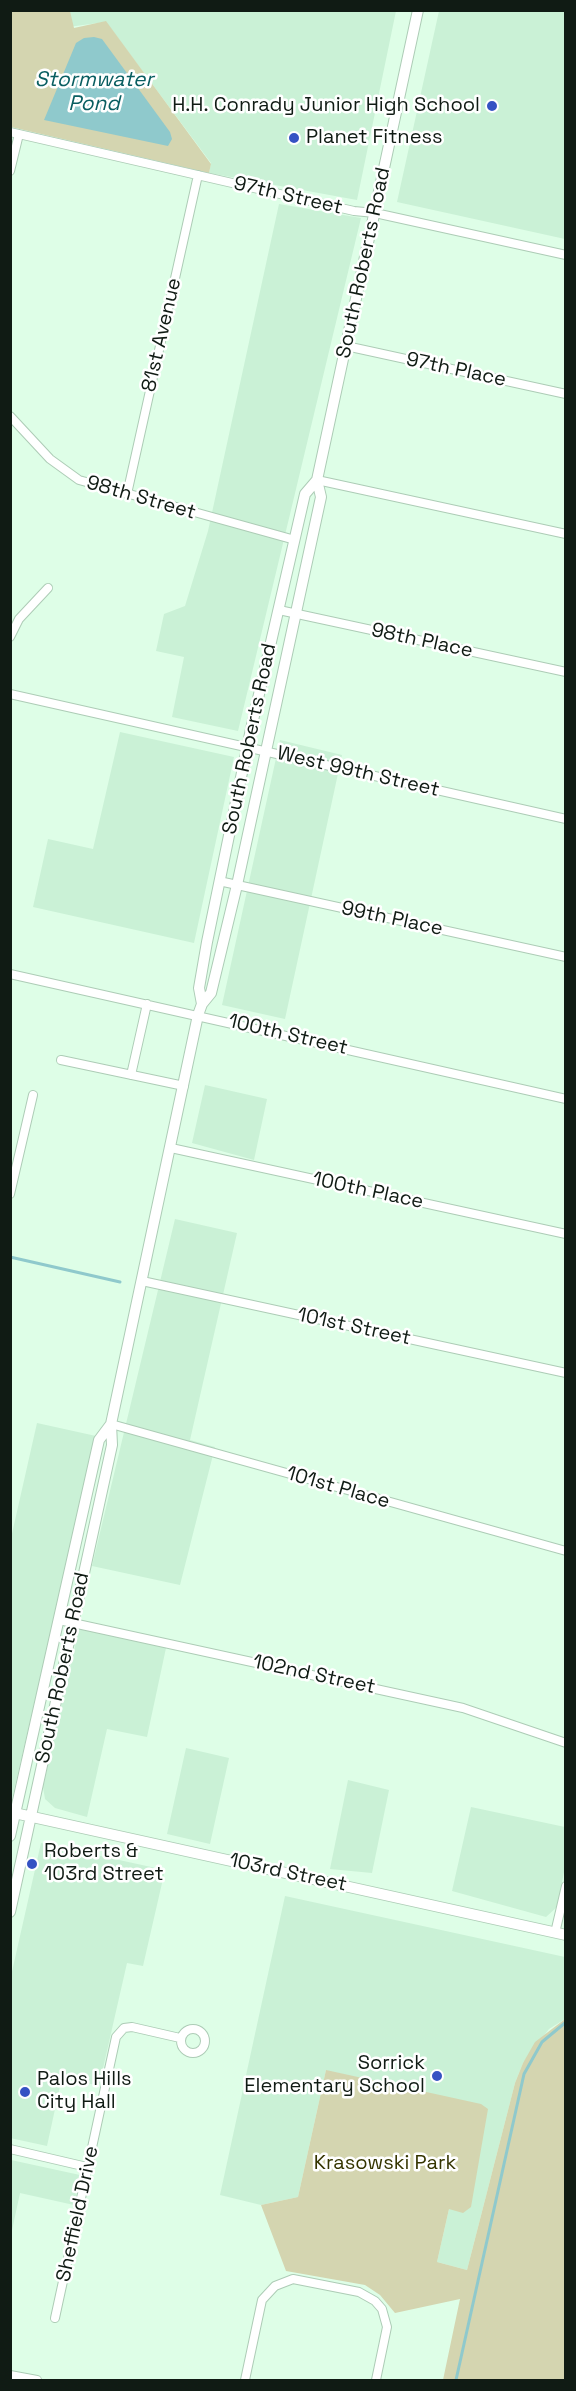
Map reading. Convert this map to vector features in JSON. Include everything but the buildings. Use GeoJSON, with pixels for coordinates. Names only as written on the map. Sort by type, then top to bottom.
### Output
{"type":"FeatureCollection","features":[{"type":"Feature","properties":{"kind":"street","name":"South Roberts Road"},"geometry":{"type":"LineString","coordinates":[[200,1009],[211,993],[237,885],[321,497],[317,480],[418,10]]}},
{"type":"Feature","properties":{"kind":"street","name":"97th Street"},"geometry":{"type":"LineString","coordinates":[[15,133],[354,211],[375,213],[566,255]]}},
{"type":"Feature","properties":{"kind":"street"},"geometry":{"type":"LineString","coordinates":[[10,171],[15,133]]}},
{"type":"Feature","properties":{"kind":"street","name":"81st Avenue"},"geometry":{"type":"LineString","coordinates":[[127,494],[198,175]]}},
{"type":"Feature","properties":{"kind":"street","name":"97th Place"},"geometry":{"type":"LineString","coordinates":[[346,346],[566,394]]}},
{"type":"Feature","properties":{"kind":"street","name":"98th Street"},"geometry":{"type":"LineString","coordinates":[[10,416],[64,471],[88,483],[295,540]]}},
{"type":"Feature","properties":{"kind":"street","name":"South Roberts Road"},"geometry":{"type":"LineString","coordinates":[[10,1912],[112,1445],[111,1424],[200,1009],[200,988],[219,881],[304,494],[317,480]]}},
{"type":"Feature","properties":{"kind":"street"},"geometry":{"type":"LineString","coordinates":[[317,480],[566,534]]}},
{"type":"Feature","properties":{"kind":"street"},"geometry":{"type":"LineString","coordinates":[[10,638],[19,619],[48,588]]}},
{"type":"Feature","properties":{"kind":"street","name":"98th Place"},"geometry":{"type":"LineString","coordinates":[[279,610],[566,672]]}},
{"type":"Feature","properties":{"kind":"street","name":"West 99th Street"},"geometry":{"type":"LineString","coordinates":[[10,694],[566,819]]}},
{"type":"Feature","properties":{"kind":"street","name":"99th Place"},"geometry":{"type":"LineString","coordinates":[[219,881],[566,957]]}},
{"type":"Feature","properties":{"kind":"street","name":"100th Street"},"geometry":{"type":"LineString","coordinates":[[10,974],[147,1004],[200,1009],[566,1099]]}},
{"type":"Feature","properties":{"kind":"street"},"geometry":{"type":"LineString","coordinates":[[131,1075],[147,1004]]}},
{"type":"Feature","properties":{"kind":"street"},"geometry":{"type":"LineString","coordinates":[[61,1060],[184,1086]]}},
{"type":"Feature","properties":{"kind":"street"},"geometry":{"type":"LineString","coordinates":[[10,1194],[33,1095]]}},
{"type":"Feature","properties":{"kind":"street","name":"100th Place"},"geometry":{"type":"LineString","coordinates":[[171,1148],[566,1234]]}},
{"type":"Feature","properties":{"kind":"street","name":"101st Street"},"geometry":{"type":"LineString","coordinates":[[142,1281],[566,1373]]}},
{"type":"Feature","properties":{"kind":"street","name":"South Roberts Road"},"geometry":{"type":"LineString","coordinates":[[10,1836],[13,1812],[99,1440],[111,1424]]}},
{"type":"Feature","properties":{"kind":"street","name":"101st Place"},"geometry":{"type":"LineString","coordinates":[[111,1424],[566,1551]]}},
{"type":"Feature","properties":{"kind":"street","name":"102nd Street"},"geometry":{"type":"LineString","coordinates":[[59,1620],[470,1710],[566,1743]]}},
{"type":"Feature","properties":{"kind":"street","name":"103rd Street"},"geometry":{"type":"LineString","coordinates":[[13,1812],[560,1934]]}},
{"type":"Feature","properties":{"kind":"street"},"geometry":{"type":"LineString","coordinates":[[560,1934],[566,1886]]}},
{"type":"Feature","properties":{"kind":"street","name":"Sheffield Drive"},"geometry":{"type":"LineString","coordinates":[[55,2318],[114,2045],[120,2031],[132,2027],[180,2038]]}},
{"type":"Feature","properties":{"kind":"street"},"geometry":{"type":"LineString","coordinates":[[10,2149],[87,2167]]}},
{"type":"Feature","properties":{"kind":"street"},"geometry":{"type":"LineString","coordinates":[[244,2380],[262,2300],[275,2286],[292,2279],[359,2292],[375,2301],[382,2309],[387,2327],[376,2380]]}},
{"type":"Feature","properties":{"kind":"street"},"geometry":{"type":"LineString","coordinates":[[10,2375],[37,2380]]}},
{"type":"Feature","properties":{"kind":"shaded area"},"geometry":{"type":"Polygon","coordinates":[[[66,11],[396,11],[357,200],[209,173],[211,163],[106,22],[68,27],[66,11]]]}},
{"type":"Feature","properties":{"kind":"shaded area","name":"H.H. Conrady Junior High School"},"geometry":{"type":"Polygon","coordinates":[[[439,11],[565,11],[565,239],[397,202],[439,11]]]}},
{"type":"Feature","properties":{"kind":"shaded area"},"geometry":{"type":"Polygon","coordinates":[[[279,204],[361,218],[238,731],[172,717],[184,657],[156,651],[164,614],[185,606],[208,531],[279,204]]]}},
{"type":"Feature","properties":{"kind":"shaded area"},"geometry":{"type":"Polygon","coordinates":[[[120,732],[234,757],[194,943],[33,907],[48,839],[93,849],[120,732]]]}},
{"type":"Feature","properties":{"kind":"shaded area"},"geometry":{"type":"Polygon","coordinates":[[[280,740],[342,755],[285,1019],[222,1005],[280,740]]]}},
{"type":"Feature","properties":{"kind":"shaded area"},"geometry":{"type":"Polygon","coordinates":[[[205,1085],[267,1099],[254,1160],[192,1143],[205,1085]]]}},
{"type":"Feature","properties":{"kind":"shaded area"},"geometry":{"type":"Polygon","coordinates":[[[175,1219],[237,1233],[190,1440],[215,1447],[180,1585],[92,1566],[175,1219]]]}},
{"type":"Feature","properties":{"kind":"shaded area"},"geometry":{"type":"Polygon","coordinates":[[[37,1423],[96,1436],[12,1799],[11,1538],[37,1423]]]}},
{"type":"Feature","properties":{"kind":"shaded area"},"geometry":{"type":"Polygon","coordinates":[[[79,1629],[166,1648],[147,1737],[107,1729],[87,1817],[55,1808],[45,1799],[43,1787],[79,1629]]]}},
{"type":"Feature","properties":{"kind":"shaded area"},"geometry":{"type":"Polygon","coordinates":[[[186,1748],[229,1758],[210,1844],[167,1834],[186,1748]]]}},
{"type":"Feature","properties":{"kind":"shaded area"},"geometry":{"type":"Polygon","coordinates":[[[348,1780],[389,1790],[372,1873],[330,1869],[348,1780]]]}},
{"type":"Feature","properties":{"kind":"shaded area"},"geometry":{"type":"Polygon","coordinates":[[[471,1807],[565,1827],[565,1867],[557,1907],[546,1917],[452,1891],[471,1807]]]}},
{"type":"Feature","properties":{"kind":"shaded area"},"geometry":{"type":"Polygon","coordinates":[[[41,1843],[165,1870],[143,1966],[127,1963],[99,2086],[62,2077],[47,2146],[10,2138],[11,1976],[41,1843]]]}},
{"type":"Feature","properties":{"kind":"shaded area","name":"Sorrick Elementary School"},"geometry":{"type":"Polygon","coordinates":[[[285,1896],[565,1957],[565,2019],[549,2029],[523,2063],[515,2083],[467,2270],[437,2262],[449,2209],[326,2070],[298,2197],[261,2205],[220,2195],[285,1896]]]}},
{"type":"Feature","properties":{"kind":"shaded area"},"geometry":{"type":"Polygon","coordinates":[[[11,2160],[80,2175],[74,2205],[20,2193],[11,2235],[11,2160]]]}},
{"type":"Feature","properties":{"kind":"green space"},"geometry":{"type":"Polygon","coordinates":[[[11,11],[70,11],[74,28],[106,21],[211,164],[209,173],[11,127],[11,11]]]}},
{"type":"Feature","properties":{"kind":"green space","name":"Krasowski Park"},"geometry":{"type":"Polygon","coordinates":[[[565,2019],[565,2380],[443,2380],[460,2299],[395,2313],[380,2295],[365,2285],[286,2271],[261,2205],[298,2197],[326,2070],[481,2104],[488,2109],[471,2207],[463,2213],[449,2209],[437,2262],[467,2270],[515,2083],[535,2042],[565,2019]]]}},
{"type":"Feature","properties":{"kind":"water","name":"Stormwater Pond"},"geometry":{"type":"Polygon","coordinates":[[[84,38],[102,39],[170,132],[172,139],[168,146],[44,120],[76,43],[84,38]]]}},
{"type":"Feature","properties":{"kind":"waterway"},"geometry":{"type":"LineString","coordinates":[[10,1257],[120,1282]]}},
{"type":"Feature","properties":{"kind":"waterway"},"geometry":{"type":"LineString","coordinates":[[456,2380],[524,2074],[542,2042],[566,2022]]}},
{"type":"Feature","properties":{"kind":"place","name":"H.H. Conrady Junior High School"},"geometry":{"type":"Point","coordinates":[492,106]}},
{"type":"Feature","properties":{"kind":"place","name":"Planet Fitness"},"geometry":{"type":"Point","coordinates":[294,138]}},
{"type":"Feature","properties":{"kind":"place","name":"Roberts & 103rd Street"},"geometry":{"type":"Point","coordinates":[32,1864]}},
{"type":"Feature","properties":{"kind":"place","name":"Sorrick Elementary School"},"geometry":{"type":"Point","coordinates":[437,2076]}},
{"type":"Feature","properties":{"kind":"place","name":"Palos Hills City Hall"},"geometry":{"type":"Point","coordinates":[25,2092]}}]}
